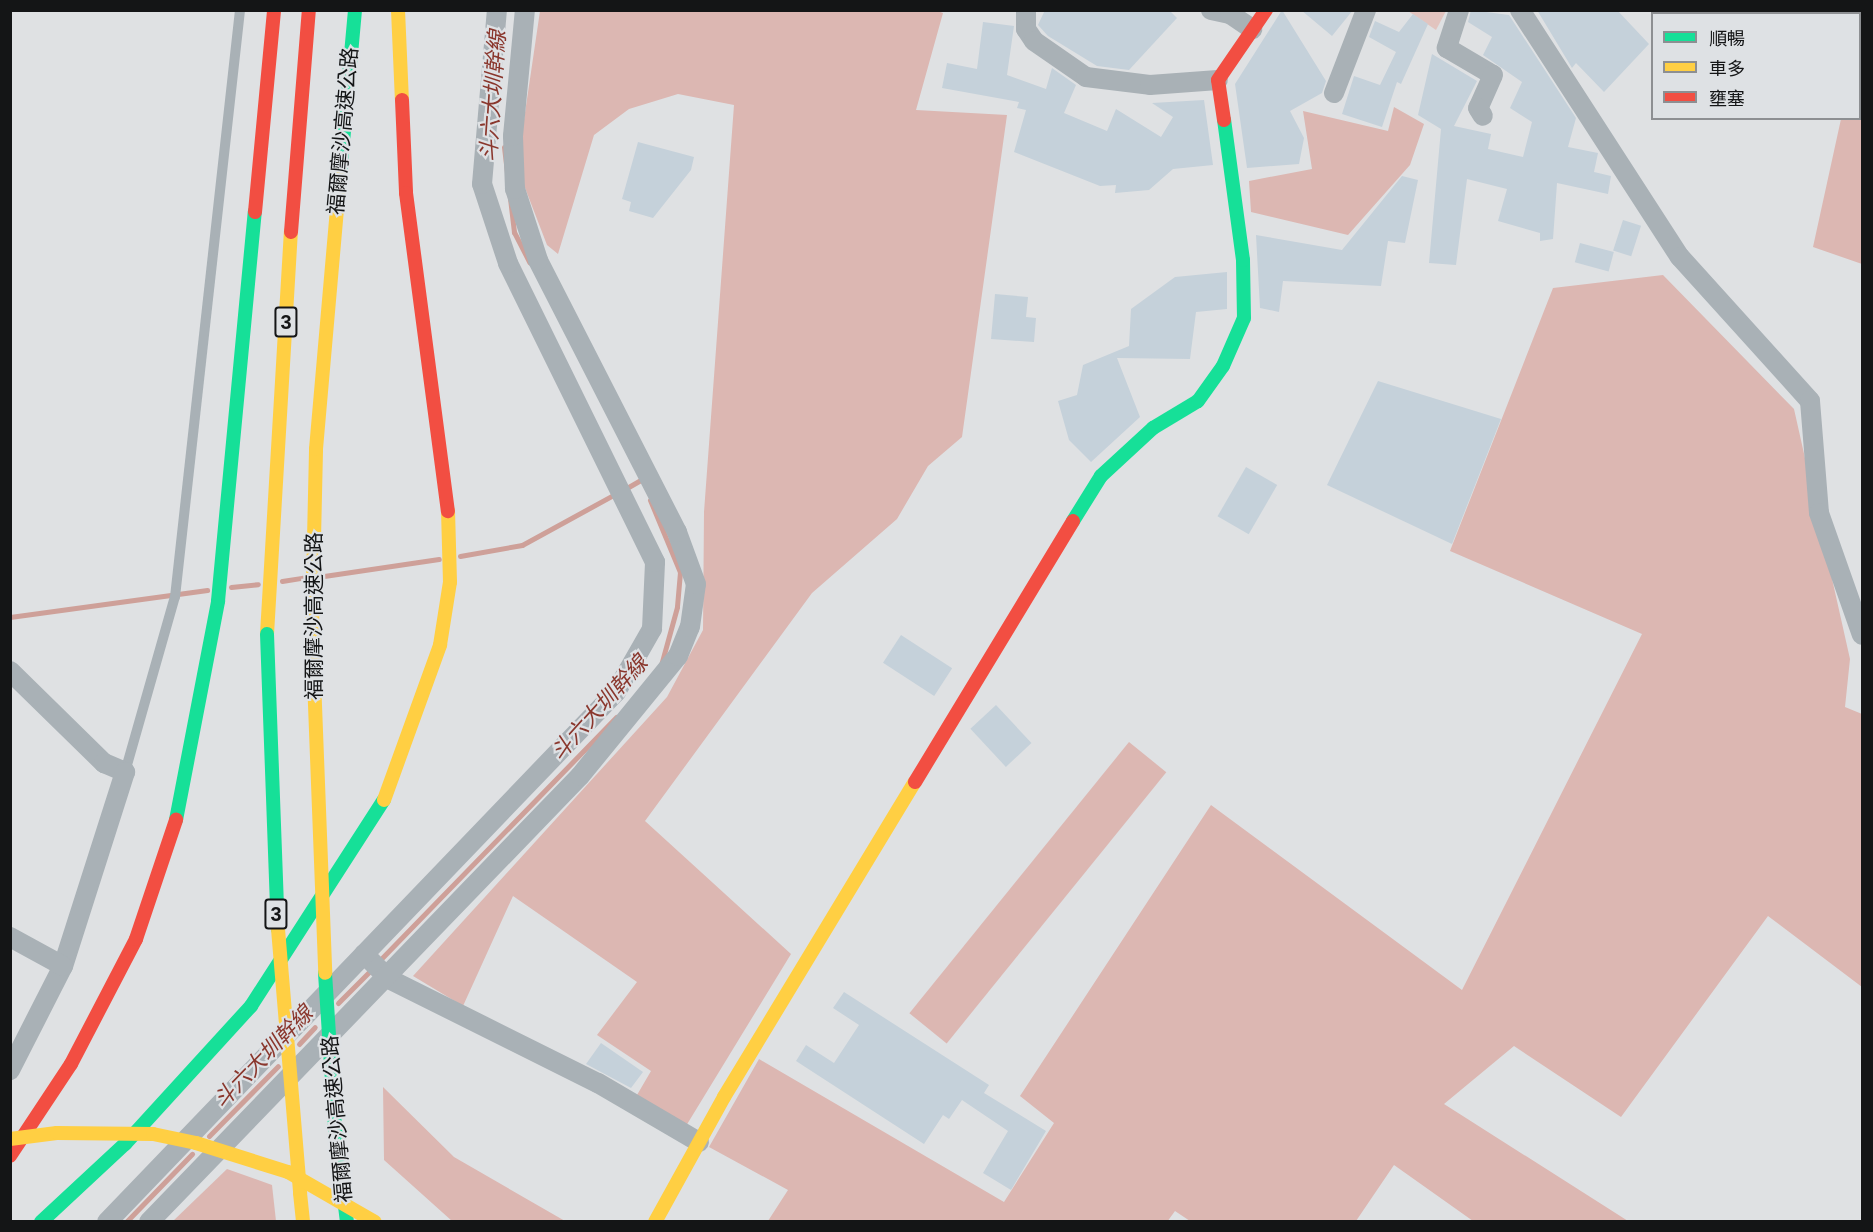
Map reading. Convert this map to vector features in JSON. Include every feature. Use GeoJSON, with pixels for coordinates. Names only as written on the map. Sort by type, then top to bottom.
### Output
{"type":"FeatureCollection","features":[{"type":"Feature","properties":{"kind":"main road"},"geometry":{"type":"LineString","coordinates":[[10,1156],[71,1064],[136,939],[185,792],[220,580],[274,10]]}},
{"type":"Feature","properties":{"kind":"main road","name":"福爾摩沙高速公路"},"geometry":{"type":"LineString","coordinates":[[303,1221],[276,905],[267,634],[301,73],[309,10]]}},
{"type":"Feature","properties":{"kind":"main road","name":"福爾摩沙高速公路"},"geometry":{"type":"LineString","coordinates":[[347,1221],[335,1126],[318,874],[312,627],[316,449],[355,10]]}},
{"type":"Feature","properties":{"kind":"main road"},"geometry":{"type":"LineString","coordinates":[[41,1221],[125,1144],[251,1006],[375,819],[399,770],[440,645],[450,566],[444,456],[406,193],[398,10]]}},
{"type":"Feature","properties":{"kind":"main road"},"geometry":{"type":"LineString","coordinates":[[655,1221],[699,1142],[1101,476],[1153,428],[1198,401],[1223,366],[1244,318],[1244,295],[1218,80],[1266,10]]}},
{"type":"Feature","properties":{"kind":"main road"},"geometry":{"type":"LineString","coordinates":[[10,1139],[57,1132],[153,1134],[196,1143],[288,1172],[375,1221]]}},
{"type":"Feature","properties":{"kind":"street"},"geometry":{"type":"LineString","coordinates":[[106,1221],[616,692],[652,629],[655,562],[508,263],[482,184],[497,10]]}},
{"type":"Feature","properties":{"kind":"street"},"geometry":{"type":"LineString","coordinates":[[149,1221],[389,979],[641,705],[678,656],[693,605],[696,584],[677,532],[538,260],[515,189],[513,136],[525,10]]}},
{"type":"Feature","properties":{"kind":"street"},"geometry":{"type":"LineString","coordinates":[[1026,10],[1026,28],[1034,42],[1086,77],[1150,85],[1218,80]]}},
{"type":"Feature","properties":{"kind":"street"},"geometry":{"type":"LineString","coordinates":[[1211,10],[1230,14],[1252,29]]}},
{"type":"Feature","properties":{"kind":"street"},"geometry":{"type":"LineString","coordinates":[[1334,93],[1366,10]]}},
{"type":"Feature","properties":{"kind":"street"},"geometry":{"type":"LineString","coordinates":[[1459,10],[1447,48],[1493,75],[1478,108],[1483,116]]}},
{"type":"Feature","properties":{"kind":"street"},"geometry":{"type":"LineString","coordinates":[[1520,10],[1680,256],[1810,401],[1819,513],[1859,603],[1863,635]]}},
{"type":"Feature","properties":{"kind":"street"},"geometry":{"type":"LineString","coordinates":[[10,671],[104,763],[125,771],[63,966],[10,1070]]}},
{"type":"Feature","properties":{"kind":"street"},"geometry":{"type":"LineString","coordinates":[[10,937],[63,966]]}},
{"type":"Feature","properties":{"kind":"street"},"geometry":{"type":"LineString","coordinates":[[364,954],[389,979],[598,1083],[699,1142]]}},
{"type":"Feature","properties":{"kind":"lane"},"geometry":{"type":"LineString","coordinates":[[125,771],[175,597],[240,10]]}},
{"type":"Feature","properties":{"kind":"shaded area"},"geometry":{"type":"Polygon","coordinates":[[[935,10],[943,13],[916,110],[1007,115],[962,437],[928,466],[897,519],[812,593],[645,821],[791,954],[686,1126],[637,1095],[651,1071],[597,1035],[637,982],[513,896],[463,1006],[413,976],[667,697],[703,630],[704,512],[734,105],[678,94],[629,109],[594,135],[558,254],[547,245],[517,167],[540,11],[935,10]]]}},
{"type":"Feature","properties":{"kind":"shaded area"},"geometry":{"type":"Polygon","coordinates":[[[1408,11],[1446,11],[1436,30],[1408,11]]]}},
{"type":"Feature","properties":{"kind":"shaded area"},"geometry":{"type":"Polygon","coordinates":[[[1862,23],[1862,264],[1813,247],[1841,120],[1861,120],[1862,23]]]}},
{"type":"Feature","properties":{"kind":"shaded area"},"geometry":{"type":"Polygon","coordinates":[[[1394,107],[1424,124],[1410,165],[1348,235],[1251,212],[1249,181],[1312,169],[1303,111],[1388,131],[1394,107]]]}},
{"type":"Feature","properties":{"kind":"shaded area"},"geometry":{"type":"Polygon","coordinates":[[[1663,275],[1794,409],[1850,659],[1845,707],[1862,714],[1862,987],[1768,916],[1621,1117],[1514,1046],[1444,1104],[1628,1221],[1473,1221],[1394,1165],[1356,1221],[1190,1221],[1175,1211],[1167,1222],[768,1221],[788,1190],[709,1147],[759,1059],[1004,1202],[1054,1123],[1020,1096],[1211,805],[1462,990],[1642,634],[1450,551],[1553,288],[1663,275]]]}},
{"type":"Feature","properties":{"kind":"shaded area"},"geometry":{"type":"Polygon","coordinates":[[[1129,742],[1166,772],[947,1043],[909,1013],[1129,742]]]}},
{"type":"Feature","properties":{"kind":"shaded area"},"geometry":{"type":"Polygon","coordinates":[[[383,1087],[454,1157],[565,1221],[452,1221],[384,1160],[383,1087]]]}},
{"type":"Feature","properties":{"kind":"shaded area"},"geometry":{"type":"Polygon","coordinates":[[[227,1169],[272,1185],[276,1221],[172,1222],[227,1169]]]}},
{"type":"Feature","properties":{"kind":"building"},"geometry":{"type":"Polygon","coordinates":[[[1045,10],[1169,10],[1177,18],[1129,70],[1097,66],[1048,36],[1038,25],[1045,10]]]}},
{"type":"Feature","properties":{"kind":"building"},"geometry":{"type":"Polygon","coordinates":[[[1282,10],[1326,81],[1322,93],[1290,111],[1304,138],[1299,164],[1247,168],[1235,84],[1282,10]]]}},
{"type":"Feature","properties":{"kind":"building"},"geometry":{"type":"Polygon","coordinates":[[[1301,10],[1353,10],[1332,36],[1301,10]]]}},
{"type":"Feature","properties":{"kind":"building"},"geometry":{"type":"Polygon","coordinates":[[[1471,10],[1509,15],[1576,118],[1568,147],[1598,153],[1594,172],[1611,176],[1608,194],[1557,183],[1553,239],[1540,241],[1540,233],[1498,221],[1507,189],[1467,179],[1456,265],[1429,263],[1441,129],[1418,115],[1432,54],[1477,81],[1454,126],[1491,134],[1488,149],[1523,157],[1532,122],[1510,108],[1522,82],[1483,55],[1492,37],[1468,22],[1471,10]]]}},
{"type":"Feature","properties":{"kind":"building"},"geometry":{"type":"Polygon","coordinates":[[[1537,10],[1617,10],[1649,44],[1604,92],[1576,63],[1572,68],[1537,10]]]}},
{"type":"Feature","properties":{"kind":"building"},"geometry":{"type":"Polygon","coordinates":[[[1413,14],[1428,24],[1401,84],[1397,82],[1382,127],[1342,114],[1354,76],[1380,85],[1396,52],[1369,37],[1375,21],[1399,32],[1413,14]]]}},
{"type":"Feature","properties":{"kind":"building"},"geometry":{"type":"Polygon","coordinates":[[[983,22],[1014,26],[1007,75],[1046,89],[1052,68],[1076,85],[1064,113],[1107,131],[1116,109],[1161,137],[1173,117],[1152,103],[1204,100],[1213,165],[1173,169],[1149,190],[1115,193],[1116,185],[1100,186],[1014,152],[1026,110],[1017,108],[1019,102],[942,88],[947,63],[977,69],[983,22]]]}},
{"type":"Feature","properties":{"kind":"building"},"geometry":{"type":"Polygon","coordinates":[[[638,142],[694,157],[691,170],[653,218],[629,211],[631,202],[622,199],[638,142]]]}},
{"type":"Feature","properties":{"kind":"building"},"geometry":{"type":"Polygon","coordinates":[[[1402,176],[1418,180],[1405,243],[1388,241],[1381,286],[1283,281],[1279,312],[1260,308],[1256,235],[1342,250],[1402,176]]]}},
{"type":"Feature","properties":{"kind":"building"},"geometry":{"type":"Polygon","coordinates":[[[1623,220],[1641,226],[1631,256],[1613,250],[1623,220]]]}},
{"type":"Feature","properties":{"kind":"building"},"geometry":{"type":"Polygon","coordinates":[[[1580,243],[1614,252],[1609,271],[1575,262],[1580,243]]]}},
{"type":"Feature","properties":{"kind":"building"},"geometry":{"type":"Polygon","coordinates":[[[1227,272],[1227,309],[1196,312],[1190,359],[1117,358],[1140,417],[1091,462],[1069,440],[1058,401],[1077,395],[1083,365],[1129,346],[1131,309],[1175,277],[1227,272]]]}},
{"type":"Feature","properties":{"kind":"building"},"geometry":{"type":"Polygon","coordinates":[[[995,294],[1028,297],[1026,317],[1036,318],[1034,342],[991,339],[995,294]]]}},
{"type":"Feature","properties":{"kind":"building"},"geometry":{"type":"Polygon","coordinates":[[[1378,381],[1501,419],[1452,544],[1327,485],[1378,381]]]}},
{"type":"Feature","properties":{"kind":"building"},"geometry":{"type":"Polygon","coordinates":[[[1246,467],[1277,485],[1249,534],[1218,516],[1246,467]]]}},
{"type":"Feature","properties":{"kind":"building"},"geometry":{"type":"Polygon","coordinates":[[[901,635],[952,668],[934,696],[883,663],[901,635]]]}},
{"type":"Feature","properties":{"kind":"building"},"geometry":{"type":"Polygon","coordinates":[[[996,705],[1031,743],[1006,767],[970,729],[996,705]]]}},
{"type":"Feature","properties":{"kind":"building"},"geometry":{"type":"Polygon","coordinates":[[[844,992],[989,1085],[984,1093],[1046,1131],[1011,1190],[983,1173],[1008,1131],[962,1100],[949,1119],[943,1115],[924,1144],[796,1061],[806,1045],[834,1063],[859,1025],[833,1008],[844,992]]]}},
{"type":"Feature","properties":{"kind":"building"},"geometry":{"type":"Polygon","coordinates":[[[601,1043],[643,1072],[631,1088],[586,1064],[601,1043]]]}},
{"type":"Feature","properties":{"kind":"waterway","name":"斗六大圳幹線"},"geometry":{"type":"LineString","coordinates":[[504,147],[514,232],[529,262]]}},
{"type":"Feature","properties":{"kind":"waterway"},"geometry":{"type":"LineString","coordinates":[[625,489],[642,479]]}},
{"type":"Feature","properties":{"kind":"waterway"},"geometry":{"type":"LineString","coordinates":[[460,556],[522,545],[617,493]]}},
{"type":"Feature","properties":{"kind":"waterway","name":"斗六大圳幹線"},"geometry":{"type":"LineString","coordinates":[[650,500],[680,572],[677,607],[661,665]]}},
{"type":"Feature","properties":{"kind":"waterway"},"geometry":{"type":"LineString","coordinates":[[324,576],[439,559]]}},
{"type":"Feature","properties":{"kind":"waterway"},"geometry":{"type":"LineString","coordinates":[[282,581],[302,578]]}},
{"type":"Feature","properties":{"kind":"waterway"},"geometry":{"type":"LineString","coordinates":[[231,587],[258,584]]}},
{"type":"Feature","properties":{"kind":"waterway"},"geometry":{"type":"LineString","coordinates":[[10,617],[207,590]]}},
{"type":"Feature","properties":{"kind":"waterway","name":"斗六大圳幹線"},"geometry":{"type":"LineString","coordinates":[[378,962],[616,717]]}},
{"type":"Feature","properties":{"kind":"waterway","name":"斗六大圳幹線"},"geometry":{"type":"LineString","coordinates":[[338,1003],[372,969]]}},
{"type":"Feature","properties":{"kind":"waterway","name":"斗六大圳幹線"},"geometry":{"type":"LineString","coordinates":[[299,1044],[315,1027]]}},
{"type":"Feature","properties":{"kind":"waterway","name":"斗六大圳幹線"},"geometry":{"type":"LineString","coordinates":[[209,1136],[278,1066]]}},
{"type":"Feature","properties":{"kind":"waterway","name":"斗六大圳幹線"},"geometry":{"type":"LineString","coordinates":[[126,1222],[192,1154]]}},
{"type":"Feature","properties":{"kind":"traffic: fast"},"geometry":{"type":"LineString","coordinates":[[340,175],[355,10]]}},
{"type":"Feature","properties":{"kind":"traffic: fast"},"geometry":{"type":"LineString","coordinates":[[1073,521],[1101,476],[1153,428],[1198,401],[1223,366],[1244,318],[1243,260],[1224,120]]}},
{"type":"Feature","properties":{"kind":"traffic: fast"},"geometry":{"type":"LineString","coordinates":[[176,820],[218,601],[255,212]]}},
{"type":"Feature","properties":{"kind":"traffic: fast"},"geometry":{"type":"LineString","coordinates":[[267,634],[278,929]]}},
{"type":"Feature","properties":{"kind":"traffic: fast"},"geometry":{"type":"LineString","coordinates":[[41,1222],[125,1144],[251,1006],[384,800]]}},
{"type":"Feature","properties":{"kind":"traffic: fast"},"geometry":{"type":"LineString","coordinates":[[325,973],[335,1126]]}},
{"type":"Feature","properties":{"kind":"traffic: fast"},"geometry":{"type":"LineString","coordinates":[[335,1126],[347,1222]]}},
{"type":"Feature","properties":{"kind":"traffic: slow"},"geometry":{"type":"LineString","coordinates":[[398,10],[402,100]]}},
{"type":"Feature","properties":{"kind":"traffic: slow"},"geometry":{"type":"LineString","coordinates":[[312,627],[316,449],[340,175]]}},
{"type":"Feature","properties":{"kind":"traffic: slow"},"geometry":{"type":"LineString","coordinates":[[267,634],[291,232]]}},
{"type":"Feature","properties":{"kind":"traffic: slow"},"geometry":{"type":"LineString","coordinates":[[384,800],[440,645],[450,582],[448,511]]}},
{"type":"Feature","properties":{"kind":"traffic: slow"},"geometry":{"type":"LineString","coordinates":[[312,627],[325,973]]}},
{"type":"Feature","properties":{"kind":"traffic: slow"},"geometry":{"type":"LineString","coordinates":[[655,1222],[724,1097],[915,782]]}},
{"type":"Feature","properties":{"kind":"traffic: slow"},"geometry":{"type":"LineString","coordinates":[[278,929],[300,1193]]}},
{"type":"Feature","properties":{"kind":"traffic: slow"},"geometry":{"type":"LineString","coordinates":[[10,1139],[57,1133],[153,1134],[196,1143],[288,1172],[375,1222]]}},
{"type":"Feature","properties":{"kind":"traffic: slow"},"geometry":{"type":"LineString","coordinates":[[300,1193],[303,1222]]}},
{"type":"Feature","properties":{"kind":"traffic: jam"},"geometry":{"type":"LineString","coordinates":[[255,212],[274,10]]}},
{"type":"Feature","properties":{"kind":"traffic: jam"},"geometry":{"type":"LineString","coordinates":[[291,232],[309,10]]}},
{"type":"Feature","properties":{"kind":"traffic: jam"},"geometry":{"type":"LineString","coordinates":[[1224,120],[1218,80],[1266,10]]}},
{"type":"Feature","properties":{"kind":"traffic: jam"},"geometry":{"type":"LineString","coordinates":[[402,100],[406,193],[448,511]]}},
{"type":"Feature","properties":{"kind":"traffic: jam"},"geometry":{"type":"LineString","coordinates":[[915,782],[1073,521]]}},
{"type":"Feature","properties":{"kind":"traffic: jam"},"geometry":{"type":"LineString","coordinates":[[10,1156],[71,1064],[136,939],[176,820]]}}]}
